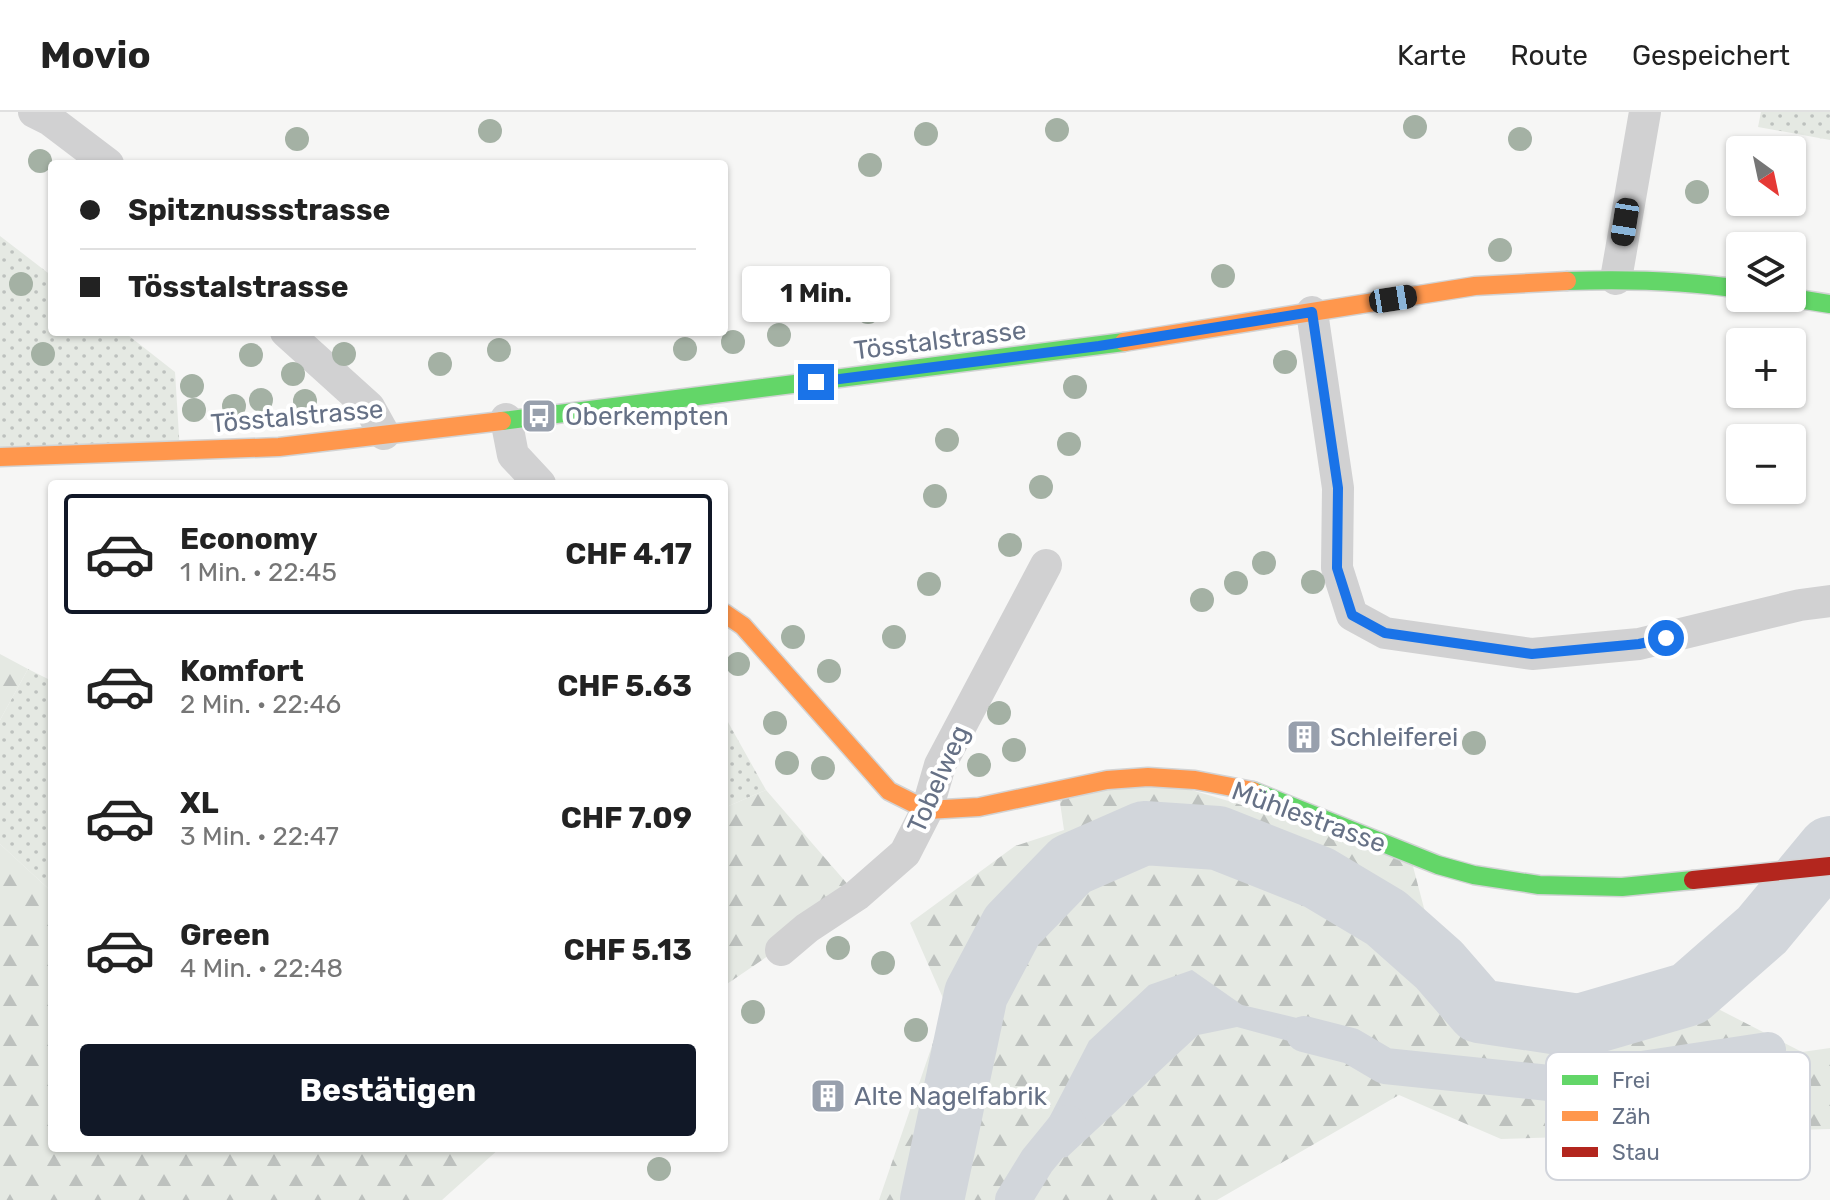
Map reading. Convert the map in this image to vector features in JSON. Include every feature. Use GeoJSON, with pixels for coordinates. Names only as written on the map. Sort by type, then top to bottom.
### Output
{"type":"FeatureCollection","features":[{"type":"Feature","properties":{"kind":"main road","name":"Tösstalstrasse"},"geometry":{"type":"LineString","coordinates":[[0,457],[279,447],[1099,346],[1475,286],[1616,279],[1689,281],[1726,287]]}},
{"type":"Feature","properties":{"kind":"main road"},"geometry":{"type":"LineString","coordinates":[[1806,300],[1830,304]]}},
{"type":"Feature","properties":{"kind":"main road","name":"Mühlestrasse"},"geometry":{"type":"LineString","coordinates":[[728,616],[743,626],[889,791],[927,810],[979,807],[1107,780],[1148,777],[1195,780],[1249,789],[1438,865],[1474,875],[1539,885],[1622,887],[1830,866]]}},
{"type":"Feature","properties":{"kind":"street"},"geometry":{"type":"LineString","coordinates":[[34,112],[50,120],[103,160]]}},
{"type":"Feature","properties":{"kind":"street"},"geometry":{"type":"LineString","coordinates":[[1616,279],[1645,112]]}},
{"type":"Feature","properties":{"kind":"street"},"geometry":{"type":"LineString","coordinates":[[1312,312],[1338,488],[1337,568],[1352,615],[1385,633],[1532,654],[1639,644],[1800,605],[1830,601]]}},
{"type":"Feature","properties":{"kind":"street"},"geometry":{"type":"LineString","coordinates":[[290,336],[369,407],[384,434]]}},
{"type":"Feature","properties":{"kind":"street"},"geometry":{"type":"LineString","coordinates":[[506,419],[513,455],[536,480]]}},
{"type":"Feature","properties":{"kind":"street","name":"Tobelweg"},"geometry":{"type":"LineString","coordinates":[[781,950],[807,928],[857,895],[905,853],[927,810],[940,765],[1046,565]]}},
{"type":"Feature","properties":{"kind":"green space"},"geometry":{"type":"Polygon","coordinates":[[[1761,112],[1830,112],[1830,140],[1758,127],[1761,112]]]}},
{"type":"Feature","properties":{"kind":"green space"},"geometry":{"type":"Polygon","coordinates":[[[0,236],[48,273],[48,336],[129,336],[175,372],[180,452],[0,457],[0,236]]]}},
{"type":"Feature","properties":{"kind":"green space"},"geometry":{"type":"Polygon","coordinates":[[[0,654],[28,669],[0,720],[0,654]]]}},
{"type":"Feature","properties":{"kind":"green space"},"geometry":{"type":"Polygon","coordinates":[[[28,669],[48,679],[48,888],[0,844],[0,720],[28,669]]]}},
{"type":"Feature","properties":{"kind":"green space"},"geometry":{"type":"Polygon","coordinates":[[[728,722],[766,790],[728,806],[728,722]]]}},
{"type":"Feature","properties":{"kind":"green space"},"geometry":{"type":"Polygon","coordinates":[[[1148,777],[1410,855],[1439,965],[1479,1011],[1579,1026],[1689,994],[1802,1052],[1546,1052],[1546,1138],[1501,1139],[1399,1095],[1217,1200],[879,1200],[946,1005],[910,923],[1015,846],[1064,830],[1058,789],[1148,777]]]}},
{"type":"Feature","properties":{"kind":"green space"},"geometry":{"type":"Polygon","coordinates":[[[766,790],[857,895],[728,983],[728,806],[766,790]]]}},
{"type":"Feature","properties":{"kind":"green space"},"geometry":{"type":"Polygon","coordinates":[[[0,844],[48,888],[48,1152],[496,1152],[442,1200],[0,1200],[0,844]]]}},
{"type":"Feature","properties":{"kind":"green space"},"geometry":{"type":"Polygon","coordinates":[[[1830,1048],[1830,1129],[1810,1130],[1810,1052],[1802,1052],[1830,1048]]]}},
{"type":"Feature","properties":{"kind":"shaded area"},"geometry":{"type":"Polygon","coordinates":[[[1192,970],[1242,1005],[1353,1036],[1344,1056],[1237,1027],[1198,1035],[1067,1157],[1037,1161],[1034,1147],[1089,1041],[1149,985],[1192,970]]]}},
{"type":"Feature","properties":{"kind":"waterway"},"geometry":{"type":"LineString","coordinates":[[932,1200],[976,994],[1012,926],[1071,865],[1144,833],[1218,838],[1319,878],[1386,918],[1439,965],[1479,1011],[1579,1026],[1689,994],[1762,930],[1830,848]]}},
{"type":"Feature","properties":{"kind":"waterway"},"geometry":{"type":"LineString","coordinates":[[1304,1034],[1351,1046],[1385,1066],[1546,1083]]}},
{"type":"Feature","properties":{"kind":"waterway"},"geometry":{"type":"LineString","coordinates":[[1755,1052],[1768,1050]]}},
{"type":"Feature","properties":{"kind":"waterway"},"geometry":{"type":"LineString","coordinates":[[1013,1200],[1037,1161],[1068,1123]]}},
{"type":"Feature","properties":{"kind":"traffic: fast"},"geometry":{"type":"LineString","coordinates":[[1567,281],[1654,281],[1726,287]]}},
{"type":"Feature","properties":{"kind":"traffic: fast"},"geometry":{"type":"LineString","coordinates":[[1806,300],[1830,304]]}},
{"type":"Feature","properties":{"kind":"traffic: fast"},"geometry":{"type":"LineString","coordinates":[[502,421],[1124,342]]}},
{"type":"Feature","properties":{"kind":"traffic: fast"},"geometry":{"type":"LineString","coordinates":[[1253,791],[1438,865],[1474,875],[1539,885],[1622,887],[1693,880]]}},
{"type":"Feature","properties":{"kind":"traffic: slow"},"geometry":{"type":"LineString","coordinates":[[1124,342],[1475,286],[1567,281]]}},
{"type":"Feature","properties":{"kind":"traffic: slow"},"geometry":{"type":"LineString","coordinates":[[0,457],[279,447],[502,421]]}},
{"type":"Feature","properties":{"kind":"traffic: slow"},"geometry":{"type":"LineString","coordinates":[[728,616],[743,626],[889,791],[927,810],[979,807],[1107,780],[1148,777],[1195,780],[1253,791]]}},
{"type":"Feature","properties":{"kind":"traffic: jam"},"geometry":{"type":"LineString","coordinates":[[1693,880],[1830,866]]}},
{"type":"Feature","properties":{"kind":"place","name":"Oberkempten"},"geometry":{"type":"Point","coordinates":[539,416]}},
{"type":"Feature","properties":{"kind":"place","name":"Schleiferei"},"geometry":{"type":"Point","coordinates":[1304,737]}},
{"type":"Feature","properties":{"kind":"place","name":"Alte Nagelfabrik"},"geometry":{"type":"Point","coordinates":[828,1096]}},
{"type":"Feature","properties":{"kind":"route"},"geometry":{"type":"LineString","coordinates":[[816,382],[1099,346],[1312,312],[1338,488],[1337,568],[1352,615],[1385,633],[1532,654],[1639,644],[1666,638]]}}]}
